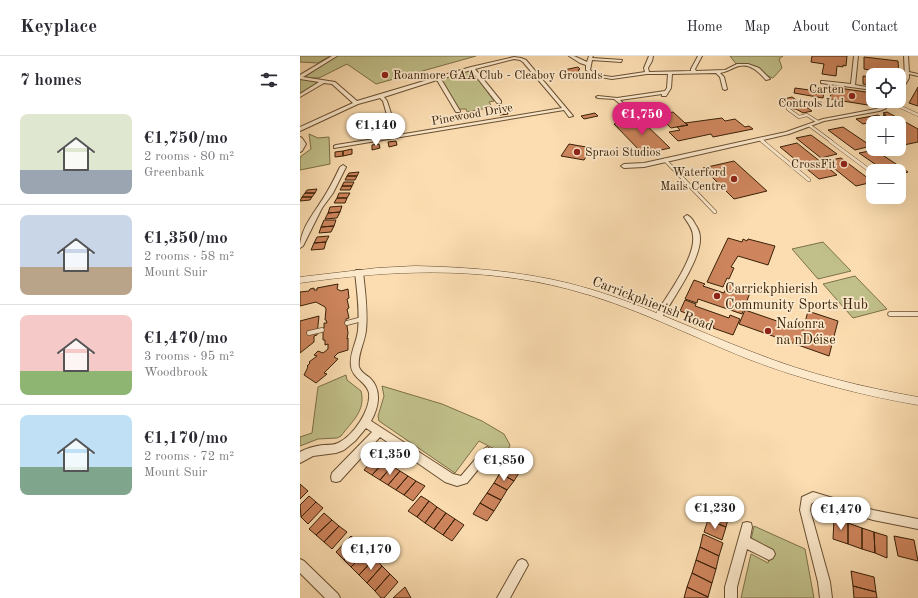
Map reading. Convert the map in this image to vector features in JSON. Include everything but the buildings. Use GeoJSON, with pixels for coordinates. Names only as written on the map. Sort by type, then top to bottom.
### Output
{"type":"FeatureCollection","features":[{"type":"Feature","properties":{"kind":"street"},"geometry":{"type":"LineString","coordinates":[[300,78],[335,56]]}},
{"type":"Feature","properties":{"kind":"street"},"geometry":{"type":"LineString","coordinates":[[571,56],[588,64]]}},
{"type":"Feature","properties":{"kind":"street"},"geometry":{"type":"LineString","coordinates":[[647,73],[646,68],[651,56]]}},
{"type":"Feature","properties":{"kind":"street"},"geometry":{"type":"LineString","coordinates":[[694,73],[693,69],[700,56]]}},
{"type":"Feature","properties":{"kind":"street"},"geometry":{"type":"LineString","coordinates":[[853,86],[856,56]]}},
{"type":"Feature","properties":{"kind":"street"},"geometry":{"type":"LineString","coordinates":[[906,56],[908,73],[906,82]]}},
{"type":"Feature","properties":{"kind":"street"},"geometry":{"type":"LineString","coordinates":[[595,75],[588,70],[588,64],[591,57],[621,61]]}},
{"type":"Feature","properties":{"kind":"street"},"geometry":{"type":"LineString","coordinates":[[300,129],[356,103],[381,97],[472,68],[509,59],[524,59],[571,116]]}},
{"type":"Feature","properties":{"kind":"street"},"geometry":{"type":"LineString","coordinates":[[581,78],[595,75],[612,78],[647,73],[670,74],[717,72],[726,71],[744,64],[752,65],[768,79]]}},
{"type":"Feature","properties":{"kind":"street"},"geometry":{"type":"LineString","coordinates":[[472,68],[499,102]]}},
{"type":"Feature","properties":{"kind":"street"},"geometry":{"type":"LineString","coordinates":[[717,72],[722,77],[726,89]]}},
{"type":"Feature","properties":{"kind":"street"},"geometry":{"type":"LineString","coordinates":[[908,73],[918,75]]}},
{"type":"Feature","properties":{"kind":"street"},"geometry":{"type":"LineString","coordinates":[[663,96],[669,87],[670,74]]}},
{"type":"Feature","properties":{"kind":"street"},"geometry":{"type":"LineString","coordinates":[[300,78],[324,81],[334,84],[356,103]]}},
{"type":"Feature","properties":{"kind":"street"},"geometry":{"type":"LineString","coordinates":[[438,78],[458,111]]}},
{"type":"Feature","properties":{"kind":"street"},"geometry":{"type":"LineString","coordinates":[[300,96],[324,81]]}},
{"type":"Feature","properties":{"kind":"street"},"geometry":{"type":"LineString","coordinates":[[823,82],[866,88]]}},
{"type":"Feature","properties":{"kind":"street"},"geometry":{"type":"LineString","coordinates":[[598,97],[617,99],[667,92]]}},
{"type":"Feature","properties":{"kind":"street"},"geometry":{"type":"LineString","coordinates":[[381,97],[385,101],[396,137]]}},
{"type":"Feature","properties":{"kind":"street"},"geometry":{"type":"LineString","coordinates":[[617,99],[625,107]]}},
{"type":"Feature","properties":{"kind":"street"},"geometry":{"type":"LineString","coordinates":[[624,166],[636,166],[792,132],[818,122],[883,108]]}},
{"type":"Feature","properties":{"kind":"street","name":"Pinewood Drive"},"geometry":{"type":"LineString","coordinates":[[336,147],[564,109]]}},
{"type":"Feature","properties":{"kind":"street"},"geometry":{"type":"LineString","coordinates":[[300,139],[303,144],[300,150]]}},
{"type":"Feature","properties":{"kind":"street"},"geometry":{"type":"LineString","coordinates":[[300,246],[321,204],[330,193],[343,167]]}},
{"type":"Feature","properties":{"kind":"street"},"geometry":{"type":"LineString","coordinates":[[658,317],[691,260],[696,246],[696,232],[687,217]]}},
{"type":"Feature","properties":{"kind":"street"},"geometry":{"type":"LineString","coordinates":[[300,227],[309,228]]}},
{"type":"Feature","properties":{"kind":"street","name":"Carrickphierish Road"},"geometry":{"type":"LineString","coordinates":[[300,280],[359,272],[412,269],[480,272],[525,277],[604,296],[751,356],[805,376],[859,390],[918,401]]}},
{"type":"Feature","properties":{"kind":"street"},"geometry":{"type":"LineString","coordinates":[[300,458],[312,450],[337,448],[344,445],[365,422],[372,411],[374,399],[372,388],[357,372],[355,366],[363,319],[359,272]]}},
{"type":"Feature","properties":{"kind":"street"},"geometry":{"type":"LineString","coordinates":[[365,422],[457,482],[464,480],[468,476],[486,452]]}},
{"type":"Feature","properties":{"kind":"street"},"geometry":{"type":"LineString","coordinates":[[336,477],[379,431]]}},
{"type":"Feature","properties":{"kind":"street"},"geometry":{"type":"LineString","coordinates":[[826,598],[824,582],[805,510],[806,501],[813,497],[822,498],[873,515],[918,524]]}},
{"type":"Feature","properties":{"kind":"street"},"geometry":{"type":"LineString","coordinates":[[730,598],[731,587],[747,527]]}},
{"type":"Feature","properties":{"kind":"street"},"geometry":{"type":"LineString","coordinates":[[743,541],[769,554]]}},
{"type":"Feature","properties":{"kind":"street"},"geometry":{"type":"LineString","coordinates":[[300,565],[334,598]]}},
{"type":"Feature","properties":{"kind":"street"},"geometry":{"type":"LineString","coordinates":[[503,598],[522,565]]}},
{"type":"Feature","properties":{"kind":"lane"},"geometry":{"type":"LineString","coordinates":[[903,108],[918,115]]}},
{"type":"Feature","properties":{"kind":"lane"},"geometry":{"type":"LineString","coordinates":[[788,109],[799,117],[807,115],[818,122]]}},
{"type":"Feature","properties":{"kind":"lane"},"geometry":{"type":"LineString","coordinates":[[809,125],[866,167]]}},
{"type":"Feature","properties":{"kind":"lane"},"geometry":{"type":"LineString","coordinates":[[760,139],[809,180]]}},
{"type":"Feature","properties":{"kind":"lane"},"geometry":{"type":"LineString","coordinates":[[665,160],[715,212]]}},
{"type":"Feature","properties":{"kind":"lane"},"geometry":{"type":"LineString","coordinates":[[890,314],[918,314]]}},
{"type":"Feature","properties":{"kind":"lane"},"geometry":{"type":"LineString","coordinates":[[347,323],[363,319]]}},
{"type":"Feature","properties":{"kind":"lane"},"geometry":{"type":"LineString","coordinates":[[309,333],[322,330]]}},
{"type":"Feature","properties":{"kind":"shaded area"},"geometry":{"type":"Polygon","coordinates":[[[300,56],[330,56],[318,63],[300,62],[300,56]]]}},
{"type":"Feature","properties":{"kind":"shaded area","name":"Roanmore GAA Club - Cleaboy Grounds"},"geometry":{"type":"Polygon","coordinates":[[[337,56],[476,56],[376,84],[347,64],[319,78],[308,78],[306,76],[337,56]]]}},
{"type":"Feature","properties":{"kind":"shaded area"},"geometry":{"type":"Polygon","coordinates":[[[730,56],[783,56],[779,59],[782,68],[773,78],[754,66],[744,64],[737,65],[730,56]]]}},
{"type":"Feature","properties":{"kind":"shaded area"},"geometry":{"type":"Polygon","coordinates":[[[468,70],[472,71],[494,101],[489,102],[492,107],[467,112],[466,109],[458,109],[441,79],[468,70]]]}},
{"type":"Feature","properties":{"kind":"shaded area"},"geometry":{"type":"Polygon","coordinates":[[[300,79],[317,81],[319,82],[300,94],[300,79]]]}},
{"type":"Feature","properties":{"kind":"shaded area"},"geometry":{"type":"Polygon","coordinates":[[[309,134],[318,138],[329,137],[330,164],[300,170],[300,157],[311,149],[309,134]]]}},
{"type":"Feature","properties":{"kind":"shaded area"},"geometry":{"type":"Polygon","coordinates":[[[823,242],[851,271],[818,279],[792,249],[823,242]]]}},
{"type":"Feature","properties":{"kind":"shaded area"},"geometry":{"type":"Polygon","coordinates":[[[855,276],[887,309],[853,318],[823,284],[855,276]]]}},
{"type":"Feature","properties":{"kind":"shaded area"},"geometry":{"type":"Polygon","coordinates":[[[346,375],[347,380],[361,391],[362,404],[357,415],[341,436],[337,438],[318,439],[300,446],[300,437],[312,433],[318,387],[346,375]]]}},
{"type":"Feature","properties":{"kind":"shaded area"},"geometry":{"type":"Polygon","coordinates":[[[382,386],[442,404],[482,421],[504,434],[510,445],[506,455],[479,441],[455,473],[379,421],[378,416],[384,396],[382,386]]]}},
{"type":"Feature","properties":{"kind":"shaded area"},"geometry":{"type":"Polygon","coordinates":[[[754,526],[805,549],[814,598],[741,598],[751,554],[768,563],[772,551],[751,540],[754,526]]]}},
{"type":"Feature","properties":{"kind":"place","name":"Roanmore GAA Club - Cleaboy Grounds"},"geometry":{"type":"Point","coordinates":[385,75]}},
{"type":"Feature","properties":{"kind":"place","name":"Carten Controls Ltd"},"geometry":{"type":"Point","coordinates":[852,96]}},
{"type":"Feature","properties":{"kind":"place","name":"Spraoi Studios"},"geometry":{"type":"Point","coordinates":[577,152]}},
{"type":"Feature","properties":{"kind":"place","name":"CrossFit"},"geometry":{"type":"Point","coordinates":[844,164]}},
{"type":"Feature","properties":{"kind":"place","name":"Waterford Mails Centre"},"geometry":{"type":"Point","coordinates":[734,179]}},
{"type":"Feature","properties":{"kind":"place","name":"Carrickphierish Community Sports Hub"},"geometry":{"type":"Point","coordinates":[717,296]}},
{"type":"Feature","properties":{"kind":"place","name":"Naíonra na nDéise"},"geometry":{"type":"Point","coordinates":[768,331]}}]}
